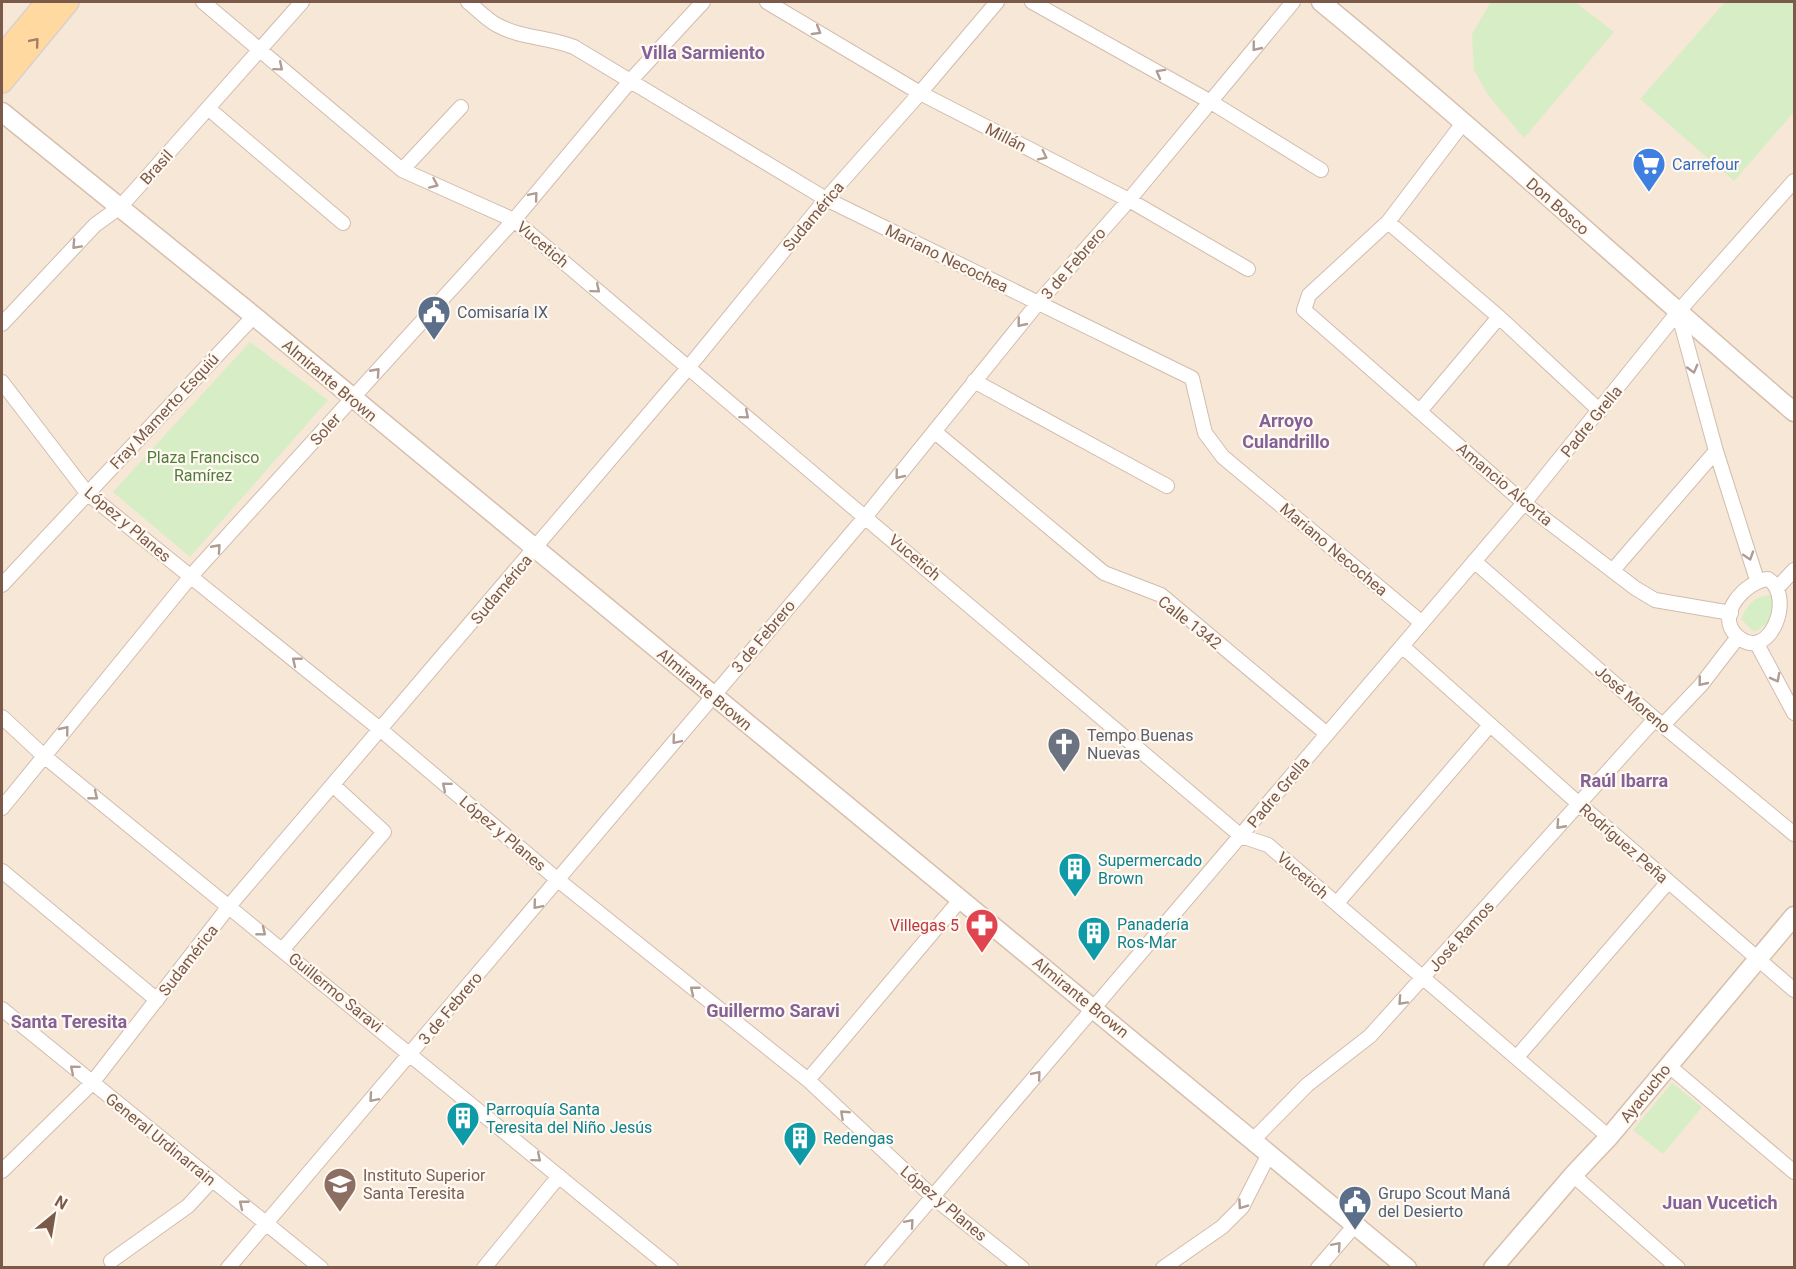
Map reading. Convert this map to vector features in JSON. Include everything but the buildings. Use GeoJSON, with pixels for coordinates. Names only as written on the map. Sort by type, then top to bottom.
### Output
{"type":"FeatureCollection","features":[{"type":"Feature","properties":{"kind":"main road"},"geometry":{"type":"LineString","coordinates":[[2,56],[47,2]]}},
{"type":"Feature","properties":{"kind":"main road"},"geometry":{"type":"LineString","coordinates":[[2,82],[68,2]]}},
{"type":"Feature","properties":{"kind":"main road","name":"Don Bosco"},"geometry":{"type":"LineString","coordinates":[[1321,2],[1418,82],[1794,412]]}},
{"type":"Feature","properties":{"kind":"main road","name":"Almirante Brown"},"geometry":{"type":"LineString","coordinates":[[2,112],[254,316],[960,900],[1095,1008],[1407,1268]]}},
{"type":"Feature","properties":{"kind":"main road","name":"Ayacucho"},"geometry":{"type":"LineString","coordinates":[[1493,1268],[1609,1137],[1794,916]]}},
{"type":"Feature","properties":{"kind":"street","name":"Vucetich"},"geometry":{"type":"LineString","coordinates":[[203,2],[402,170],[514,220],[1241,836],[1268,845],[1609,1137]]}},
{"type":"Feature","properties":{"kind":"street","name":"Brasil"},"geometry":{"type":"LineString","coordinates":[[2,324],[95,225],[120,207],[302,2]]}},
{"type":"Feature","properties":{"kind":"street","name":"Mariano Necochea"},"geometry":{"type":"LineString","coordinates":[[468,2],[497,25],[521,34],[564,43],[631,80],[826,199],[1192,378],[1205,434],[1223,457],[1422,623]]}},
{"type":"Feature","properties":{"kind":"street","name":"Soler"},"geometry":{"type":"LineString","coordinates":[[2,808],[191,576],[514,220],[631,80],[703,2]]}},
{"type":"Feature","properties":{"kind":"street","name":"Millán"},"geometry":{"type":"LineString","coordinates":[[767,2],[920,93],[1129,200],[1248,269]]}},
{"type":"Feature","properties":{"kind":"street","name":"Sudamérica"},"geometry":{"type":"LineString","coordinates":[[2,1171],[92,1083],[230,905],[334,786],[688,368],[826,199],[997,2]]}},
{"type":"Feature","properties":{"kind":"street"},"geometry":{"type":"LineString","coordinates":[[1032,2],[1211,102],[1321,170]]}},
{"type":"Feature","properties":{"kind":"street","name":"3 de Febrero"},"geometry":{"type":"LineString","coordinates":[[228,1268],[866,516],[1038,303],[1129,200],[1293,2]]}},
{"type":"Feature","properties":{"kind":"street"},"geometry":{"type":"LineString","coordinates":[[402,170],[460,107]]}},
{"type":"Feature","properties":{"kind":"street"},"geometry":{"type":"LineString","coordinates":[[209,109],[343,223]]}},
{"type":"Feature","properties":{"kind":"street"},"geometry":{"type":"LineString","coordinates":[[1463,123],[1388,222],[1499,317],[1600,411]]}},
{"type":"Feature","properties":{"kind":"street","name":"Padre Grella"},"geometry":{"type":"LineString","coordinates":[[872,1268],[1524,503],[1678,312],[1794,180]]}},
{"type":"Feature","properties":{"kind":"street","name":"Amancio Alcorta"},"geometry":{"type":"LineString","coordinates":[[1388,222],[1310,295],[1304,310],[1524,503],[1614,569],[1635,588],[1655,600],[1731,613]]}},
{"type":"Feature","properties":{"kind":"street"},"geometry":{"type":"LineString","coordinates":[[1678,312],[1716,452],[1757,580]]}},
{"type":"Feature","properties":{"kind":"street","name":"Fray Mamerto Esquiú"},"geometry":{"type":"LineString","coordinates":[[2,585],[254,316]]}},
{"type":"Feature","properties":{"kind":"street"},"geometry":{"type":"LineString","coordinates":[[1420,411],[1499,317]]}},
{"type":"Feature","properties":{"kind":"street"},"geometry":{"type":"LineString","coordinates":[[974,381],[1167,486]]}},
{"type":"Feature","properties":{"kind":"street","name":"López y Planes"},"geometry":{"type":"LineString","coordinates":[[2,382],[87,493],[381,730],[558,880],[808,1080],[933,1197],[1022,1268]]}},
{"type":"Feature","properties":{"kind":"street","name":"Calle 1342"},"geometry":{"type":"LineString","coordinates":[[934,432],[1104,573],[1161,595],[1327,734]]}},
{"type":"Feature","properties":{"kind":"street"},"geometry":{"type":"LineString","coordinates":[[1614,569],[1716,452]]}},
{"type":"Feature","properties":{"kind":"street","name":"José Moreno"},"geometry":{"type":"LineString","coordinates":[[1474,561],[1659,722],[1794,834]]}},
{"type":"Feature","properties":{"kind":"street"},"geometry":{"type":"LineString","coordinates":[[1780,585],[1794,570]]}},
{"type":"Feature","properties":{"kind":"street"},"geometry":{"type":"LineString","coordinates":[[1757,644],[1769,639],[1782,626],[1792,605],[1780,585],[1768,579],[1757,580],[1740,595],[1731,613],[1730,623],[1738,637],[1757,644],[1794,713]]}},
{"type":"Feature","properties":{"kind":"street","name":"José Ramos"},"geometry":{"type":"LineString","coordinates":[[1252,1140],[1307,1085],[1370,1036],[1579,804],[1659,722],[1701,685],[1738,637]]}},
{"type":"Feature","properties":{"kind":"street","name":"Rodríguez Peña"},"geometry":{"type":"LineString","coordinates":[[1402,646],[1579,804],[1794,990]]}},
{"type":"Feature","properties":{"kind":"street","name":"Guillermo Saravi"},"geometry":{"type":"LineString","coordinates":[[2,717],[44,756],[230,905],[559,1176],[656,1263],[671,1268]]}},
{"type":"Feature","properties":{"kind":"street"},"geometry":{"type":"LineString","coordinates":[[1337,903],[1490,725]]}},
{"type":"Feature","properties":{"kind":"street"},"geometry":{"type":"LineString","coordinates":[[283,949],[384,832],[334,786]]}},
{"type":"Feature","properties":{"kind":"street"},"geometry":{"type":"LineString","coordinates":[[2,871],[157,1000]]}},
{"type":"Feature","properties":{"kind":"street"},"geometry":{"type":"LineString","coordinates":[[1516,1057],[1668,882]]}},
{"type":"Feature","properties":{"kind":"street"},"geometry":{"type":"LineString","coordinates":[[808,1080],[960,900]]}},
{"type":"Feature","properties":{"kind":"street","name":"General Urdinarrain"},"geometry":{"type":"LineString","coordinates":[[2,1009],[321,1268]]}},
{"type":"Feature","properties":{"kind":"street"},"geometry":{"type":"LineString","coordinates":[[1668,1065],[1794,1172]]}},
{"type":"Feature","properties":{"kind":"street"},"geometry":{"type":"LineString","coordinates":[[1163,1268],[1222,1227],[1242,1207],[1269,1154]]}},
{"type":"Feature","properties":{"kind":"street"},"geometry":{"type":"LineString","coordinates":[[1573,1175],[1678,1268]]}},
{"type":"Feature","properties":{"kind":"street"},"geometry":{"type":"LineString","coordinates":[[484,1268],[559,1176]]}},
{"type":"Feature","properties":{"kind":"street"},"geometry":{"type":"LineString","coordinates":[[111,1261],[188,1206],[212,1180]]}},
{"type":"Feature","properties":{"kind":"street"},"geometry":{"type":"LineString","coordinates":[[1318,1268],[1356,1224]]}},
{"type":"Feature","properties":{"kind":"shaded area"},"geometry":{"type":"Polygon","coordinates":[[[2,2],[1794,2],[1794,1267],[2,1267],[2,2]]]}},
{"type":"Feature","properties":{"kind":"green space"},"geometry":{"type":"Polygon","coordinates":[[[1491,2],[1575,2],[1614,32],[1524,138],[1488,95],[1474,70],[1472,34],[1491,2]]]}},
{"type":"Feature","properties":{"kind":"green space"},"geometry":{"type":"Polygon","coordinates":[[[1725,2],[1794,2],[1794,112],[1734,181],[1640,99],[1725,2]]]}},
{"type":"Feature","properties":{"kind":"green space","name":"Plaza Francisco Ramírez"},"geometry":{"type":"Polygon","coordinates":[[[250,342],[328,400],[190,557],[113,492],[250,342]]]}},
{"type":"Feature","properties":{"kind":"green space"},"geometry":{"type":"Polygon","coordinates":[[[1771,595],[1778,602],[1772,621],[1754,632],[1741,619],[1752,602],[1760,597],[1771,595]]]}},
{"type":"Feature","properties":{"kind":"green space"},"geometry":{"type":"Polygon","coordinates":[[[1672,1083],[1702,1107],[1663,1154],[1633,1130],[1672,1083]]]}},
{"type":"Feature","properties":{"kind":"place","name":"Carrefour"},"geometry":{"type":"Point","coordinates":[1649,193]}},
{"type":"Feature","properties":{"kind":"place","name":"Comisaría IX"},"geometry":{"type":"Point","coordinates":[434,341]}},
{"type":"Feature","properties":{"kind":"place","name":"Tempo Buenas Nuevas"},"geometry":{"type":"Point","coordinates":[1064,773]}},
{"type":"Feature","properties":{"kind":"place","name":"Supermercado Brown"},"geometry":{"type":"Point","coordinates":[1075,898]}},
{"type":"Feature","properties":{"kind":"place","name":"Villegas 5"},"geometry":{"type":"Point","coordinates":[982,954]}},
{"type":"Feature","properties":{"kind":"place","name":"Panadería Ros-Mar"},"geometry":{"type":"Point","coordinates":[1094,962]}},
{"type":"Feature","properties":{"kind":"place","name":"Parroquía Santa Teresita del Niño Jesús"},"geometry":{"type":"Point","coordinates":[463,1147]}},
{"type":"Feature","properties":{"kind":"place","name":"Redengas"},"geometry":{"type":"Point","coordinates":[800,1167]}},
{"type":"Feature","properties":{"kind":"place","name":"Instituto Superior Santa Teresita"},"geometry":{"type":"Point","coordinates":[340,1213]}},
{"type":"Feature","properties":{"kind":"place","name":"Grupo Scout Maná del Desierto"},"geometry":{"type":"Point","coordinates":[1355,1231]}},
{"type":"Feature","properties":{"kind":"district","name":"Villa Sarmiento"},"geometry":{"type":"Point","coordinates":[703,53]}},
{"type":"Feature","properties":{"kind":"district","name":"Arroyo Culandrillo"},"geometry":{"type":"Point","coordinates":[1286,431]}},
{"type":"Feature","properties":{"kind":"district","name":"Raúl Ibarra"},"geometry":{"type":"Point","coordinates":[1624,781]}},
{"type":"Feature","properties":{"kind":"district","name":"Guillermo Saravi"},"geometry":{"type":"Point","coordinates":[773,1011]}},
{"type":"Feature","properties":{"kind":"district","name":"Santa Teresita"},"geometry":{"type":"Point","coordinates":[69,1022]}},
{"type":"Feature","properties":{"kind":"district","name":"Juan Vucetich"},"geometry":{"type":"Point","coordinates":[1720,1203]}}]}
